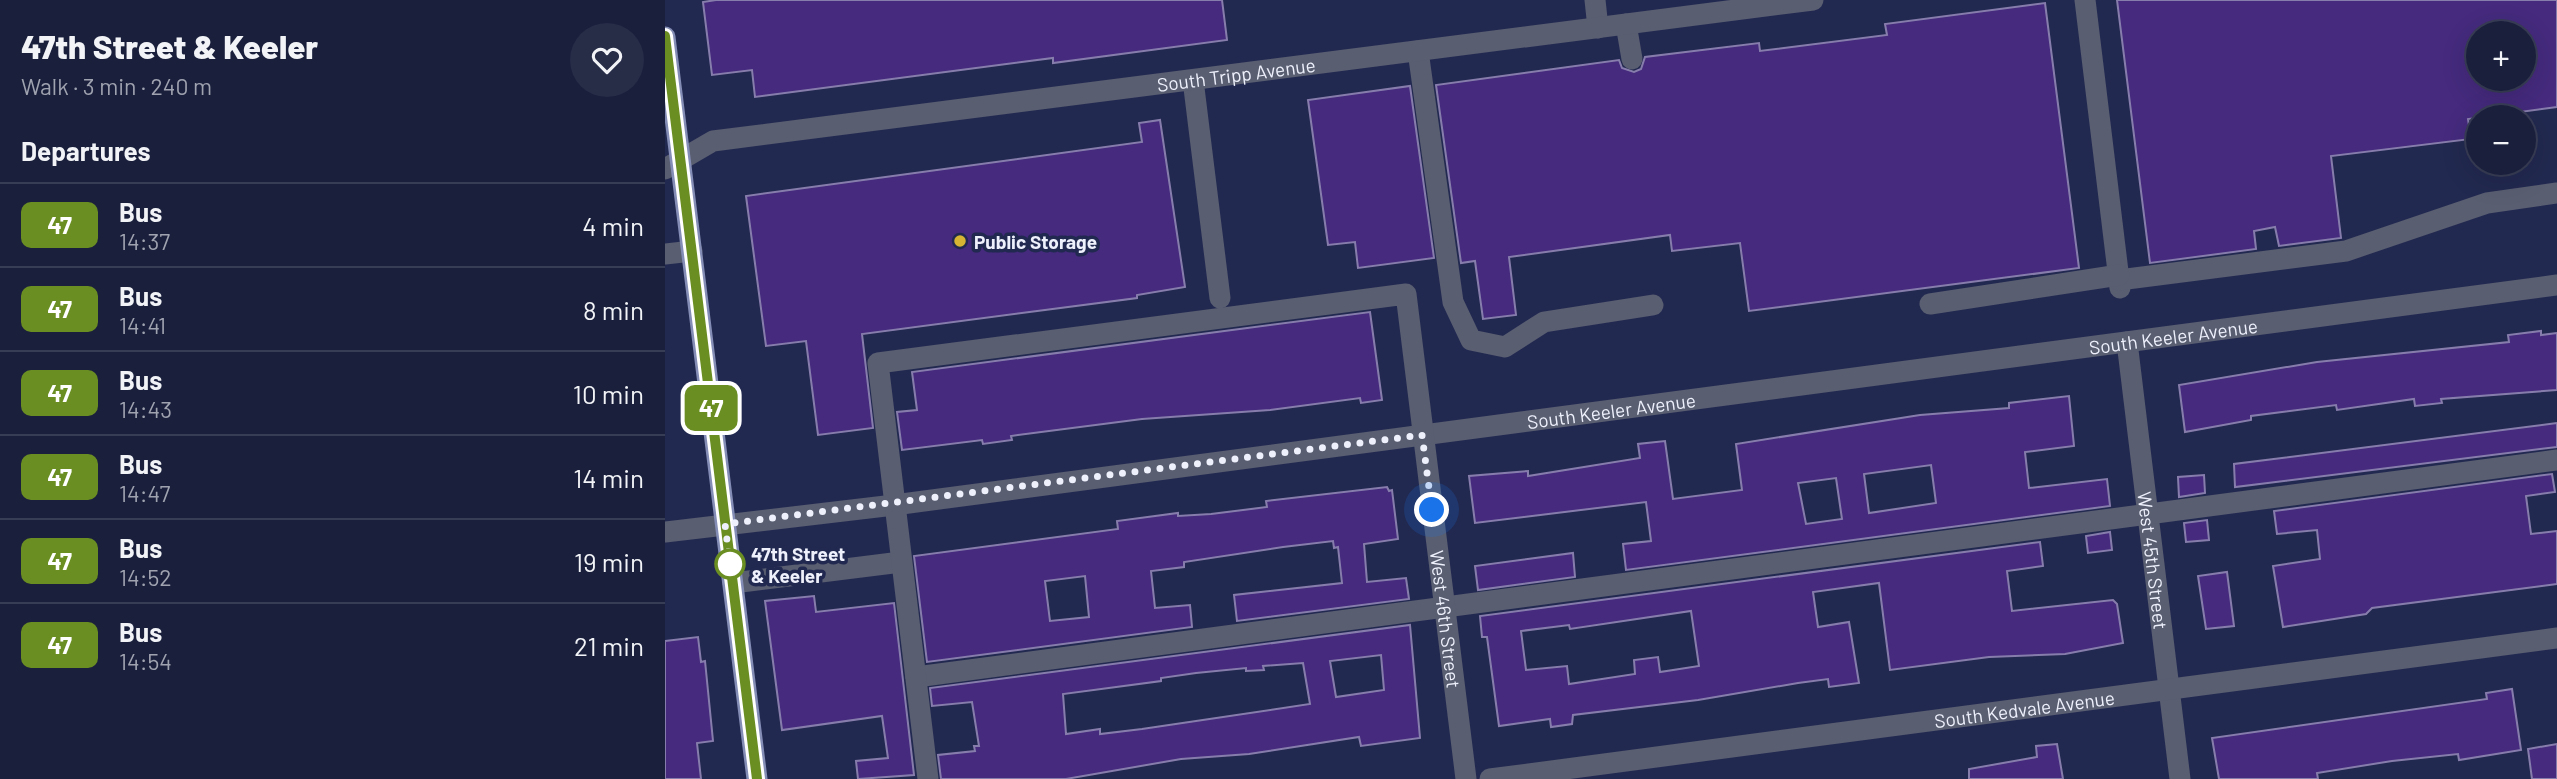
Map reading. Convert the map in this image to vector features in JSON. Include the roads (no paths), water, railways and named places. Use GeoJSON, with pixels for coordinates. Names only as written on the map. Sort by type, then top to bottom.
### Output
{"type":"FeatureCollection","features":[{"type":"Feature","properties":{"kind":"main road"},"geometry":{"type":"LineString","coordinates":[[665,37],[673,165],[692,251],[757,779]]}},
{"type":"Feature","properties":{"kind":"street"},"geometry":{"type":"LineString","coordinates":[[1595,0],[1598,28]]}},
{"type":"Feature","properties":{"kind":"street","name":"South Tripp Avenue"},"geometry":{"type":"LineString","coordinates":[[673,165],[713,141],[1598,28],[1690,8],[1813,0]]}},
{"type":"Feature","properties":{"kind":"street"},"geometry":{"type":"LineString","coordinates":[[2085,0],[2119,281]]}},
{"type":"Feature","properties":{"kind":"street"},"geometry":{"type":"LineString","coordinates":[[1626,24],[1632,59]]}},
{"type":"Feature","properties":{"kind":"street"},"geometry":{"type":"LineString","coordinates":[[1418,51],[1453,302],[1471,340],[1505,347],[1544,322],[1653,305]]}},
{"type":"Feature","properties":{"kind":"street"},"geometry":{"type":"LineString","coordinates":[[1193,80],[1220,298]]}},
{"type":"Feature","properties":{"kind":"street"},"geometry":{"type":"LineString","coordinates":[[1930,304],[2346,251],[2487,203],[2557,193]]}},
{"type":"Feature","properties":{"kind":"street"},"geometry":{"type":"LineString","coordinates":[[665,254],[692,251]]}},
{"type":"Feature","properties":{"kind":"street","name":"South Keeler Avenue"},"geometry":{"type":"LineString","coordinates":[[665,532],[894,505],[2557,285]]}},
{"type":"Feature","properties":{"kind":"street","name":"West 46th Street"},"geometry":{"type":"LineString","coordinates":[[894,505],[878,363],[1406,294],[1465,779]]}},
{"type":"Feature","properties":{"kind":"street","name":"West 45th Street"},"geometry":{"type":"LineString","coordinates":[[2127,342],[2180,779]]}},
{"type":"Feature","properties":{"kind":"street"},"geometry":{"type":"LineString","coordinates":[[916,677],[2557,460]]}},
{"type":"Feature","properties":{"kind":"street"},"geometry":{"type":"LineString","coordinates":[[894,505],[928,779]]}},
{"type":"Feature","properties":{"kind":"street"},"geometry":{"type":"LineString","coordinates":[[733,583],[901,562]]}},
{"type":"Feature","properties":{"kind":"street","name":"South Kedvale Avenue"},"geometry":{"type":"LineString","coordinates":[[1490,779],[2557,638]]}},
{"type":"Feature","properties":{"kind":"place","name":"Public Storage"},"geometry":{"type":"Point","coordinates":[960,241]}},
{"type":"Feature","properties":{"kind":"place","name":"47th Street & Keeler"},"geometry":{"type":"Point","coordinates":[730,564]}}]}
